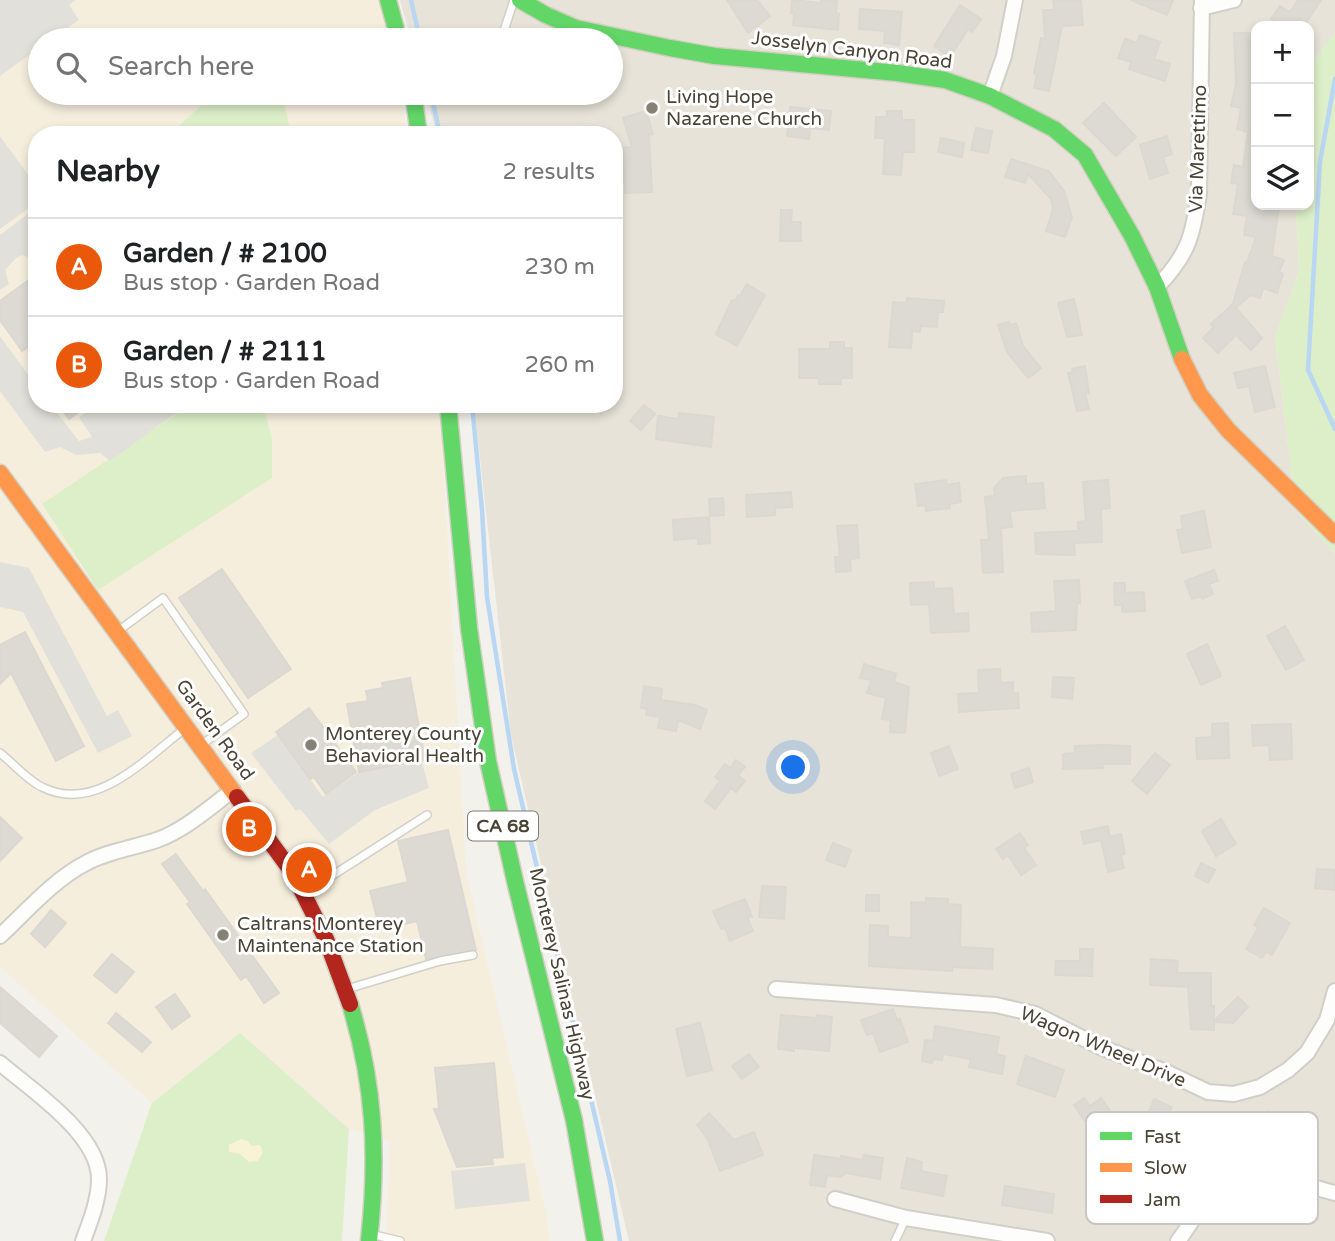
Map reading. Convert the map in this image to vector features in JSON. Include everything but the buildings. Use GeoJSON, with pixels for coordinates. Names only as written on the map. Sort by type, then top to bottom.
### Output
{"type":"FeatureCollection","features":[{"type":"Feature","properties":{"kind":"main road"},"geometry":{"type":"LineString","coordinates":[[388,0],[396,28]]}},
{"type":"Feature","properties":{"kind":"main road","name":"Josselyn Canyon Road"},"geometry":{"type":"LineString","coordinates":[[520,0],[576,28]]}},
{"type":"Feature","properties":{"kind":"main road","name":"Josselyn Canyon Road"},"geometry":{"type":"LineString","coordinates":[[623,39],[715,56],[911,75],[956,83],[990,96],[1067,138],[1085,155],[1132,236],[1157,287],[1178,352],[1200,395],[1228,430],[1335,535]]}},
{"type":"Feature","properties":{"kind":"main road"},"geometry":{"type":"LineString","coordinates":[[415,105],[418,126]]}},
{"type":"Feature","properties":{"kind":"main road","name":"Monterey Salinas Highway"},"geometry":{"type":"LineString","coordinates":[[449,413],[471,645],[488,761],[568,1096],[595,1241]]}},
{"type":"Feature","properties":{"kind":"main road","name":"Garden Road"},"geometry":{"type":"LineString","coordinates":[[0,473],[293,873],[330,943],[363,1052],[370,1093],[375,1152],[369,1237]]}},
{"type":"Feature","properties":{"kind":"street"},"geometry":{"type":"LineString","coordinates":[[990,96],[1004,56],[1015,0]]}},
{"type":"Feature","properties":{"kind":"street"},"geometry":{"type":"LineString","coordinates":[[1202,4],[1234,0]]}},
{"type":"Feature","properties":{"kind":"street","name":"Via Marettimo"},"geometry":{"type":"LineString","coordinates":[[1157,287],[1178,265],[1195,224],[1199,193],[1202,4]]}},
{"type":"Feature","properties":{"kind":"street"},"geometry":{"type":"LineString","coordinates":[[0,936],[82,864],[115,851],[159,839],[183,827],[233,790]]}},
{"type":"Feature","properties":{"kind":"street","name":"Wagon Wheel Drive"},"geometry":{"type":"LineString","coordinates":[[776,989],[996,1005],[1035,1014],[1100,1047],[1166,1072],[1208,1092],[1234,1094],[1260,1087],[1288,1070],[1307,1053],[1327,1020],[1335,991]]}},
{"type":"Feature","properties":{"kind":"street"},"geometry":{"type":"LineString","coordinates":[[0,1063],[75,1127],[93,1153],[99,1176],[99,1191],[83,1241]]}},
{"type":"Feature","properties":{"kind":"street"},"geometry":{"type":"LineString","coordinates":[[835,1199],[906,1218],[1047,1241]]}},
{"type":"Feature","properties":{"kind":"street"},"geometry":{"type":"LineString","coordinates":[[1178,1241],[1191,1224]]}},
{"type":"Feature","properties":{"kind":"lane"},"geometry":{"type":"LineString","coordinates":[[505,28],[514,0]]}},
{"type":"Feature","properties":{"kind":"lane"},"geometry":{"type":"LineString","coordinates":[[116,632],[163,598],[244,714],[200,746]]}},
{"type":"Feature","properties":{"kind":"lane"},"geometry":{"type":"LineString","coordinates":[[0,752],[41,787],[73,796],[107,788],[187,727]]}},
{"type":"Feature","properties":{"kind":"lane"},"geometry":{"type":"LineString","coordinates":[[304,893],[427,815]]}},
{"type":"Feature","properties":{"kind":"lane"},"geometry":{"type":"LineString","coordinates":[[346,989],[440,961],[473,955]]}},
{"type":"Feature","properties":{"kind":"lane"},"geometry":{"type":"LineString","coordinates":[[895,1241],[906,1218]]}},
{"type":"Feature","properties":{"kind":"lane"},"geometry":{"type":"LineString","coordinates":[[369,1237],[400,1241]]}},
{"type":"Feature","properties":{"kind":"shaded area"},"geometry":{"type":"Polygon","coordinates":[[[0,0],[381,0],[387,28],[28,28],[28,105],[402,105],[406,126],[28,126],[28,413],[440,413],[466,872],[547,1218],[549,1241],[386,1241],[390,1141],[349,1129],[240,1033],[152,1103],[0,967],[0,0]]]}},
{"type":"Feature","properties":{"kind":"shaded area"},"geometry":{"type":"Polygon","coordinates":[[[0,0],[75,0],[69,5],[79,20],[67,28],[28,28],[28,56],[0,76],[0,0]]]}},
{"type":"Feature","properties":{"kind":"shaded area"},"geometry":{"type":"Polygon","coordinates":[[[400,0],[1335,0],[1335,33],[1314,63],[1314,21],[1251,21],[1251,210],[1296,210],[1299,272],[1275,337],[1296,511],[1335,554],[1335,1241],[629,1241],[511,735],[475,413],[623,413],[623,126],[435,126],[429,105],[623,105],[623,28],[408,28],[400,0]]]}},
{"type":"Feature","properties":{"kind":"shaded area"},"geometry":{"type":"Polygon","coordinates":[[[0,136],[28,175],[28,209],[0,229],[0,136]]]}},
{"type":"Feature","properties":{"kind":"shaded area"},"geometry":{"type":"Polygon","coordinates":[[[28,214],[28,258],[22,255],[5,270],[9,284],[0,290],[0,235],[28,214]]]}},
{"type":"Feature","properties":{"kind":"shaded area"},"geometry":{"type":"Polygon","coordinates":[[[0,336],[28,375],[28,413],[57,413],[79,441],[92,437],[79,417],[86,413],[176,413],[110,461],[100,453],[76,455],[60,447],[45,452],[0,391],[0,336]]]}},
{"type":"Feature","properties":{"kind":"shaded area"},"geometry":{"type":"Polygon","coordinates":[[[0,562],[29,568],[107,716],[118,710],[132,736],[98,753],[23,612],[0,607],[0,562]]]}},
{"type":"Feature","properties":{"kind":"shaded area"},"geometry":{"type":"Polygon","coordinates":[[[278,735],[323,797],[359,772],[422,763],[429,788],[375,810],[329,844],[300,809],[296,811],[251,753],[278,735]]]}},
{"type":"Feature","properties":{"kind":"shaded area"},"geometry":{"type":"Polygon","coordinates":[[[525,1163],[530,1201],[455,1209],[451,1171],[525,1163]]]}},
{"type":"Feature","properties":{"kind":"green space"},"geometry":{"type":"Polygon","coordinates":[[[1335,33],[1335,554],[1296,511],[1275,337],[1299,272],[1296,210],[1314,210],[1315,59],[1335,33]]]}},
{"type":"Feature","properties":{"kind":"green space"},"geometry":{"type":"Polygon","coordinates":[[[202,105],[284,105],[290,126],[179,126],[202,105]]]}},
{"type":"Feature","properties":{"kind":"green space"},"geometry":{"type":"Polygon","coordinates":[[[178,413],[265,413],[272,439],[272,478],[98,590],[42,504],[178,413]]]}},
{"type":"Feature","properties":{"kind":"green space"},"geometry":{"type":"Polygon","coordinates":[[[240,1033],[349,1129],[342,1241],[104,1241],[152,1103],[240,1033]]]}},
{"type":"Feature","properties":{"kind":"sand"},"geometry":{"type":"Polygon","coordinates":[[[241,1139],[248,1141],[251,1146],[260,1145],[263,1152],[258,1161],[249,1162],[240,1154],[229,1152],[229,1145],[241,1139]]]}},
{"type":"Feature","properties":{"kind":"waterway"},"geometry":{"type":"LineString","coordinates":[[411,0],[417,28]]}},
{"type":"Feature","properties":{"kind":"waterway"},"geometry":{"type":"LineString","coordinates":[[1335,79],[1320,162],[1308,370],[1335,429]]}},
{"type":"Feature","properties":{"kind":"waterway"},"geometry":{"type":"LineString","coordinates":[[434,105],[438,126]]}},
{"type":"Feature","properties":{"kind":"waterway"},"geometry":{"type":"LineString","coordinates":[[473,413],[487,597],[514,769],[610,1181],[620,1241]]}},
{"type":"Feature","properties":{"kind":"traffic: fast"},"geometry":{"type":"LineString","coordinates":[[388,0],[396,28]]}},
{"type":"Feature","properties":{"kind":"traffic: fast"},"geometry":{"type":"LineString","coordinates":[[520,0],[576,28]]}},
{"type":"Feature","properties":{"kind":"traffic: fast"},"geometry":{"type":"LineString","coordinates":[[623,38],[715,56],[945,80],[990,96],[1054,129],[1085,155],[1132,236],[1157,287],[1182,359]]}},
{"type":"Feature","properties":{"kind":"traffic: fast"},"geometry":{"type":"LineString","coordinates":[[415,105],[418,126]]}},
{"type":"Feature","properties":{"kind":"traffic: fast"},"geometry":{"type":"LineString","coordinates":[[449,413],[469,628],[488,761],[574,1120],[595,1241]]}},
{"type":"Feature","properties":{"kind":"traffic: fast"},"geometry":{"type":"LineString","coordinates":[[350,1004],[365,1063],[372,1121],[374,1150],[369,1241]]}},
{"type":"Feature","properties":{"kind":"traffic: slow"},"geometry":{"type":"LineString","coordinates":[[1182,359],[1200,395],[1228,430],[1335,535]]}},
{"type":"Feature","properties":{"kind":"traffic: slow"},"geometry":{"type":"LineString","coordinates":[[0,473],[237,797]]}},
{"type":"Feature","properties":{"kind":"traffic: jam"},"geometry":{"type":"LineString","coordinates":[[237,797],[293,873],[326,939],[350,1004]]}},
{"type":"Feature","properties":{"kind":"place","name":"Living Hope Nazarene Church"},"geometry":{"type":"Point","coordinates":[652,108]}},
{"type":"Feature","properties":{"kind":"place","name":"Monterey County Behavioral Health"},"geometry":{"type":"Point","coordinates":[311,745]}},
{"type":"Feature","properties":{"kind":"place","name":"Garden / # 2111"},"geometry":{"type":"Point","coordinates":[249,829]}},
{"type":"Feature","properties":{"kind":"place","name":"Garden / # 2100"},"geometry":{"type":"Point","coordinates":[309,870]}},
{"type":"Feature","properties":{"kind":"place","name":"Caltrans Monterey Maintenance Station"},"geometry":{"type":"Point","coordinates":[223,935]}}]}
